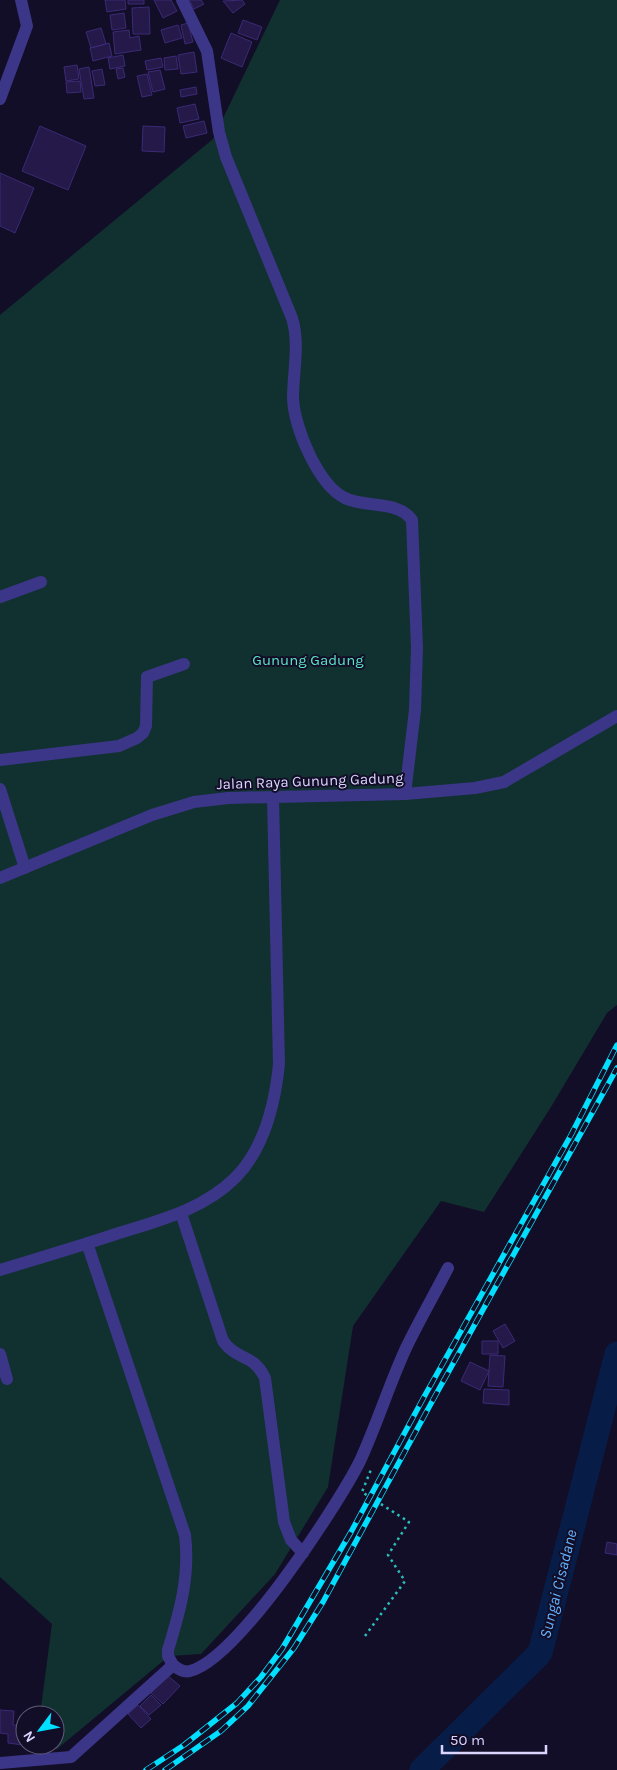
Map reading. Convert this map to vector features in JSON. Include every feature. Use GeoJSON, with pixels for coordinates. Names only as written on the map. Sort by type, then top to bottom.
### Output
{"type":"FeatureCollection","features":[{"type":"Feature","properties":{"kind":"street"},"geometry":{"type":"LineString","coordinates":[[0,99],[26,26],[21,0]]}},
{"type":"Feature","properties":{"kind":"street"},"geometry":{"type":"LineString","coordinates":[[182,0],[207,51],[219,132],[226,157],[292,318],[296,335],[294,405],[297,421],[312,458],[325,481],[344,498],[355,502],[401,510],[412,520],[417,648],[415,710],[404,794]]}},
{"type":"Feature","properties":{"kind":"street"},"geometry":{"type":"LineString","coordinates":[[0,597],[41,582]]}},
{"type":"Feature","properties":{"kind":"street"},"geometry":{"type":"LineString","coordinates":[[0,760],[90,750],[130,743],[143,733],[146,726],[147,677],[184,664]]}},
{"type":"Feature","properties":{"kind":"street","name":"Jalan Raya Gunung Gadung"},"geometry":{"type":"LineString","coordinates":[[0,878],[152,815],[194,802],[273,797],[404,794],[475,788],[504,782],[617,716]]}},
{"type":"Feature","properties":{"kind":"street"},"geometry":{"type":"LineString","coordinates":[[0,789],[25,868]]}},
{"type":"Feature","properties":{"kind":"street"},"geometry":{"type":"LineString","coordinates":[[0,1270],[181,1213],[218,1192],[235,1179],[249,1162],[273,1104],[279,1064],[273,797]]}},
{"type":"Feature","properties":{"kind":"street"},"geometry":{"type":"LineString","coordinates":[[181,1213],[223,1341],[234,1353],[251,1359],[257,1364],[265,1378],[284,1522],[291,1540],[304,1553]]}},
{"type":"Feature","properties":{"kind":"street"},"geometry":{"type":"LineString","coordinates":[[88,1243],[185,1535],[187,1550],[185,1589],[168,1656],[173,1665],[182,1670],[190,1671],[216,1655],[253,1618],[304,1553],[359,1461],[405,1350],[448,1268]]}},
{"type":"Feature","properties":{"kind":"street"},"geometry":{"type":"LineString","coordinates":[[0,1354],[7,1379]]}},
{"type":"Feature","properties":{"kind":"street"},"geometry":{"type":"LineString","coordinates":[[0,1764],[70,1757],[173,1665]]}},
{"type":"Feature","properties":{"kind":"path"},"geometry":{"type":"LineString","coordinates":[[362,1492],[409,1522],[388,1556],[405,1581],[365,1636]]}},
{"type":"Feature","properties":{"kind":"green space","name":"Gunung Gadung"},"geometry":{"type":"Polygon","coordinates":[[[280,0],[617,0],[617,1005],[607,1013],[551,1107],[484,1212],[441,1201],[353,1326],[328,1487],[275,1574],[201,1654],[169,1656],[65,1742],[65,1705],[41,1705],[52,1624],[0,1577],[0,315],[213,139],[280,0]]]}},
{"type":"Feature","properties":{"kind":"building"},"geometry":{"type":"Polygon","coordinates":[[[105,0],[125,0],[126,9],[107,12],[105,0]]]}},
{"type":"Feature","properties":{"kind":"building"},"geometry":{"type":"Polygon","coordinates":[[[128,0],[144,0],[144,4],[128,4],[128,0]]]}},
{"type":"Feature","properties":{"kind":"building"},"geometry":{"type":"Polygon","coordinates":[[[154,0],[171,0],[177,11],[163,18],[154,0]]]}},
{"type":"Feature","properties":{"kind":"building"},"geometry":{"type":"Polygon","coordinates":[[[189,0],[201,0],[204,4],[194,9],[189,0]]]}},
{"type":"Feature","properties":{"kind":"building"},"geometry":{"type":"Polygon","coordinates":[[[242,0],[245,4],[233,13],[223,1],[242,0]]]}},
{"type":"Feature","properties":{"kind":"building"},"geometry":{"type":"Polygon","coordinates":[[[149,7],[150,34],[133,34],[132,8],[149,7]]]}},
{"type":"Feature","properties":{"kind":"building"},"geometry":{"type":"Polygon","coordinates":[[[124,13],[126,28],[112,30],[110,15],[124,13]]]}},
{"type":"Feature","properties":{"kind":"building"},"geometry":{"type":"Polygon","coordinates":[[[243,20],[262,27],[257,40],[238,33],[243,20]]]}},
{"type":"Feature","properties":{"kind":"building"},"geometry":{"type":"Polygon","coordinates":[[[188,23],[193,42],[185,44],[181,25],[188,23]]]}},
{"type":"Feature","properties":{"kind":"building"},"geometry":{"type":"Polygon","coordinates":[[[178,25],[182,38],[165,43],[161,30],[178,25]]]}},
{"type":"Feature","properties":{"kind":"building"},"geometry":{"type":"Polygon","coordinates":[[[101,28],[106,44],[91,48],[86,32],[101,28]]]}},
{"type":"Feature","properties":{"kind":"building"},"geometry":{"type":"Polygon","coordinates":[[[129,30],[130,38],[139,36],[141,50],[115,54],[113,32],[129,30]]]}},
{"type":"Feature","properties":{"kind":"building"},"geometry":{"type":"Polygon","coordinates":[[[231,33],[252,42],[242,67],[221,58],[231,33]]]}},
{"type":"Feature","properties":{"kind":"building"},"geometry":{"type":"Polygon","coordinates":[[[109,43],[112,56],[93,61],[90,48],[109,43]]]}},
{"type":"Feature","properties":{"kind":"building"},"geometry":{"type":"Polygon","coordinates":[[[194,52],[197,72],[181,74],[178,55],[194,52]]]}},
{"type":"Feature","properties":{"kind":"building"},"geometry":{"type":"Polygon","coordinates":[[[123,55],[125,66],[110,69],[108,58],[123,55]]]}},
{"type":"Feature","properties":{"kind":"building"},"geometry":{"type":"Polygon","coordinates":[[[176,56],[178,69],[165,70],[164,58],[176,56]]]}},
{"type":"Feature","properties":{"kind":"building"},"geometry":{"type":"Polygon","coordinates":[[[161,58],[163,67],[147,70],[145,61],[161,58]]]}},
{"type":"Feature","properties":{"kind":"building"},"geometry":{"type":"Polygon","coordinates":[[[77,65],[79,79],[66,81],[64,67],[77,65]]]}},
{"type":"Feature","properties":{"kind":"building"},"geometry":{"type":"Polygon","coordinates":[[[89,67],[94,98],[84,99],[79,69],[89,67]]]}},
{"type":"Feature","properties":{"kind":"building"},"geometry":{"type":"Polygon","coordinates":[[[123,68],[125,77],[118,79],[116,69],[123,68]]]}},
{"type":"Feature","properties":{"kind":"building"},"geometry":{"type":"Polygon","coordinates":[[[102,69],[105,85],[95,86],[92,71],[102,69]]]}},
{"type":"Feature","properties":{"kind":"building"},"geometry":{"type":"Polygon","coordinates":[[[160,70],[165,89],[153,92],[148,72],[160,70]]]}},
{"type":"Feature","properties":{"kind":"building"},"geometry":{"type":"Polygon","coordinates":[[[147,74],[152,95],[142,97],[137,76],[147,74]]]}},
{"type":"Feature","properties":{"kind":"building"},"geometry":{"type":"Polygon","coordinates":[[[80,81],[81,92],[67,93],[66,82],[80,81]]]}},
{"type":"Feature","properties":{"kind":"building"},"geometry":{"type":"Polygon","coordinates":[[[196,87],[197,94],[181,97],[180,90],[196,87]]]}},
{"type":"Feature","properties":{"kind":"building"},"geometry":{"type":"Polygon","coordinates":[[[195,104],[199,119],[180,123],[177,108],[195,104]]]}},
{"type":"Feature","properties":{"kind":"building"},"geometry":{"type":"Polygon","coordinates":[[[204,121],[207,133],[186,138],[183,126],[204,121]]]}},
{"type":"Feature","properties":{"kind":"building"},"geometry":{"type":"Polygon","coordinates":[[[40,126],[86,146],[68,190],[22,171],[40,126]]]}},
{"type":"Feature","properties":{"kind":"building"},"geometry":{"type":"Polygon","coordinates":[[[143,126],[165,127],[164,152],[142,151],[143,126]]]}},
{"type":"Feature","properties":{"kind":"building"},"geometry":{"type":"Polygon","coordinates":[[[0,173],[34,188],[15,233],[0,226],[0,173]]]}},
{"type":"Feature","properties":{"kind":"building"},"geometry":{"type":"Polygon","coordinates":[[[505,1324],[515,1341],[503,1348],[493,1331],[505,1324]]]}},
{"type":"Feature","properties":{"kind":"building"},"geometry":{"type":"Polygon","coordinates":[[[482,1341],[498,1341],[498,1354],[482,1354],[482,1341]]]}},
{"type":"Feature","properties":{"kind":"building"},"geometry":{"type":"Polygon","coordinates":[[[490,1355],[505,1356],[503,1387],[488,1386],[490,1355]]]}},
{"type":"Feature","properties":{"kind":"building"},"geometry":{"type":"Polygon","coordinates":[[[470,1362],[489,1371],[480,1390],[461,1381],[470,1362]]]}},
{"type":"Feature","properties":{"kind":"building"},"geometry":{"type":"Polygon","coordinates":[[[484,1389],[509,1390],[509,1405],[483,1403],[484,1389]]]}},
{"type":"Feature","properties":{"kind":"building"},"geometry":{"type":"Polygon","coordinates":[[[607,1542],[617,1544],[617,1555],[605,1553],[607,1542]]]}},
{"type":"Feature","properties":{"kind":"building"},"geometry":{"type":"Polygon","coordinates":[[[167,1675],[180,1686],[163,1704],[151,1693],[167,1675]]]}},
{"type":"Feature","properties":{"kind":"building"},"geometry":{"type":"Polygon","coordinates":[[[151,1695],[161,1705],[149,1715],[140,1706],[151,1695]]]}},
{"type":"Feature","properties":{"kind":"building"},"geometry":{"type":"Polygon","coordinates":[[[138,1705],[151,1719],[141,1728],[128,1714],[138,1705]]]}},
{"type":"Feature","properties":{"kind":"building"},"geometry":{"type":"Polygon","coordinates":[[[0,1710],[14,1711],[15,1744],[8,1743],[8,1734],[0,1733],[0,1710]]]}},
{"type":"Feature","properties":{"kind":"waterway","name":"Sungai Cisadane"},"geometry":{"type":"LineString","coordinates":[[422,1770],[540,1653],[617,1354]]}},
{"type":"Feature","properties":{"kind":"railway"},"geometry":{"type":"LineString","coordinates":[[146,1770],[184,1745],[237,1703],[261,1677],[282,1649],[351,1532],[424,1397],[571,1135],[617,1045]]}},
{"type":"Feature","properties":{"kind":"railway"},"geometry":{"type":"LineString","coordinates":[[165,1770],[221,1731],[248,1706],[294,1648],[323,1602],[617,1068]]}}]}
